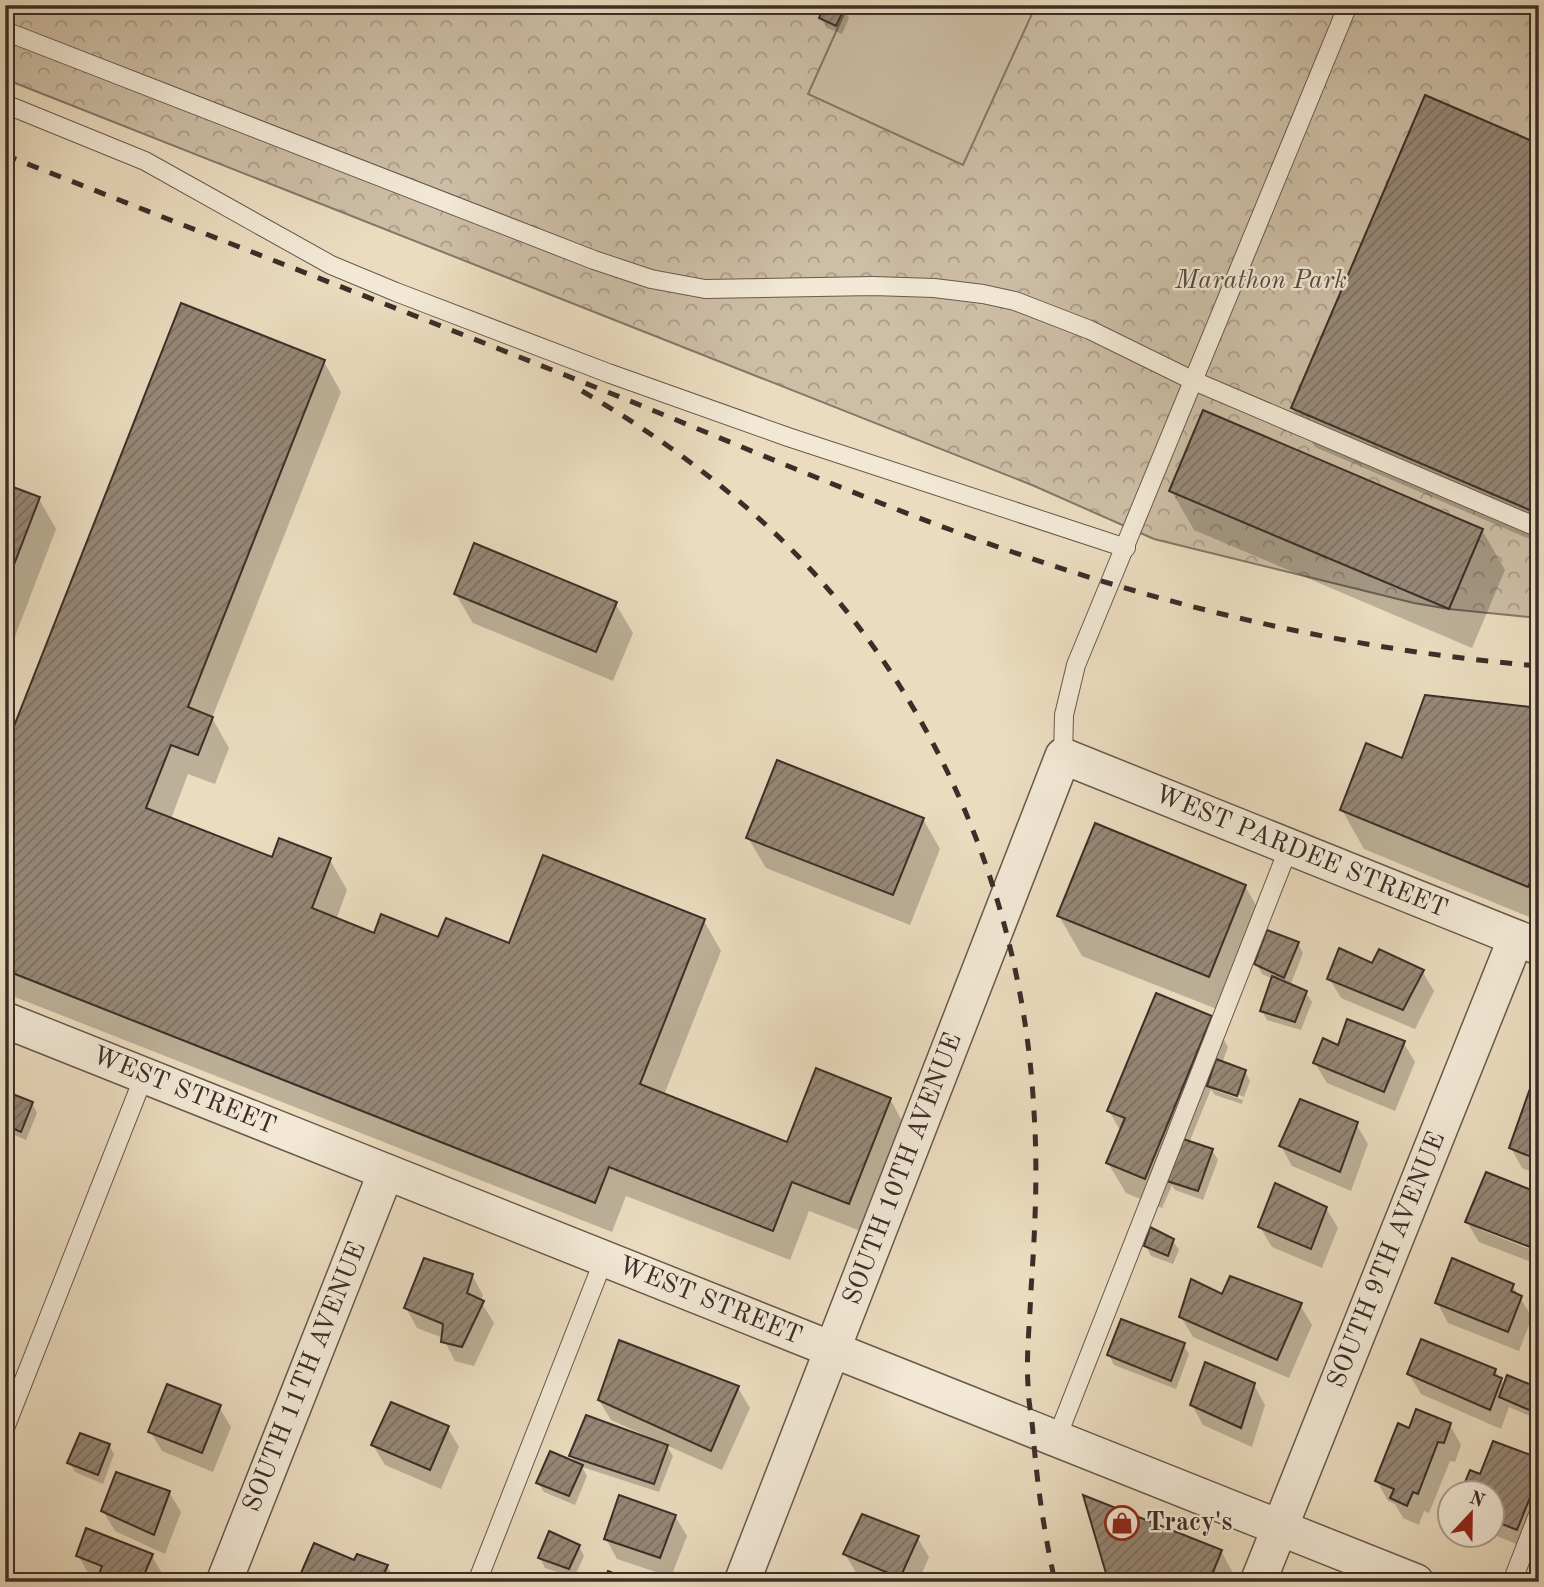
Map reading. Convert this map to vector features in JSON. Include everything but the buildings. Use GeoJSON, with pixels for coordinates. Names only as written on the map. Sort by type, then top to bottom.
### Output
{"type":"FeatureCollection","features":[{"type":"Feature","properties":{"kind":"street","name":"WEST PARDEE STREET"},"geometry":{"type":"LineString","coordinates":[[1063,756],[1527,942]]}},
{"type":"Feature","properties":{"kind":"street","name":"SOUTH 10TH AVENUE"},"geometry":{"type":"LineString","coordinates":[[742,1582],[1063,756]]}},
{"type":"Feature","properties":{"kind":"street","name":"SOUTH 9TH AVENUE"},"geometry":{"type":"LineString","coordinates":[[1258,1582],[1527,942]]}},
{"type":"Feature","properties":{"kind":"street","name":"WEST STREET"},"geometry":{"type":"LineString","coordinates":[[5,1020],[1416,1582]]}},
{"type":"Feature","properties":{"kind":"street","name":"SOUTH 11TH AVENUE"},"geometry":{"type":"LineString","coordinates":[[225,1582],[386,1172]]}},
{"type":"Feature","properties":{"kind":"lane"},"geometry":{"type":"LineString","coordinates":[[1063,756],[1064,715],[1076,665],[1348,5]]}},
{"type":"Feature","properties":{"kind":"lane"},"geometry":{"type":"LineString","coordinates":[[5,31],[624,271],[685,287],[705,289],[873,286],[983,293],[1042,310],[1090,330],[1194,381],[1539,528]]}},
{"type":"Feature","properties":{"kind":"lane"},"geometry":{"type":"LineString","coordinates":[[5,104],[145,161],[331,265],[396,292],[621,378],[788,437],[1126,548]]}},
{"type":"Feature","properties":{"kind":"lane"},"geometry":{"type":"LineString","coordinates":[[1056,1440],[1289,847]]}},
{"type":"Feature","properties":{"kind":"lane"},"geometry":{"type":"LineString","coordinates":[[5,1428],[144,1076]]}},
{"type":"Feature","properties":{"kind":"lane"},"geometry":{"type":"LineString","coordinates":[[477,1582],[604,1259]]}},
{"type":"Feature","properties":{"kind":"lane"},"geometry":{"type":"LineString","coordinates":[[1512,1582],[1539,1512]]}},
{"type":"Feature","properties":{"kind":"green space","name":"Marathon Park"},"geometry":{"type":"Polygon","coordinates":[[[5,5],[1539,5],[1539,618],[1414,603],[1154,539],[1032,485],[5,79],[5,5]]]}},
{"type":"Feature","properties":{"kind":"green space"},"geometry":{"type":"Polygon","coordinates":[[[848,5],[1036,5],[963,165],[808,94],[848,5]]]}},
{"type":"Feature","properties":{"kind":"railway"},"geometry":{"type":"LineString","coordinates":[[5,155],[543,366],[865,497],[1052,565],[1167,600],[1325,636],[1432,654],[1539,666]]}},
{"type":"Feature","properties":{"kind":"railway"},"geometry":{"type":"LineString","coordinates":[[582,391],[644,430],[704,473],[761,520],[813,572],[861,629],[903,691],[939,755],[970,823],[995,893],[1014,965],[1027,1038],[1034,1112],[1036,1179],[1028,1391],[1041,1508],[1055,1582]]}},
{"type":"Feature","properties":{"kind":"place","name":"Tracy's"},"geometry":{"type":"Point","coordinates":[1122,1523]}}]}
